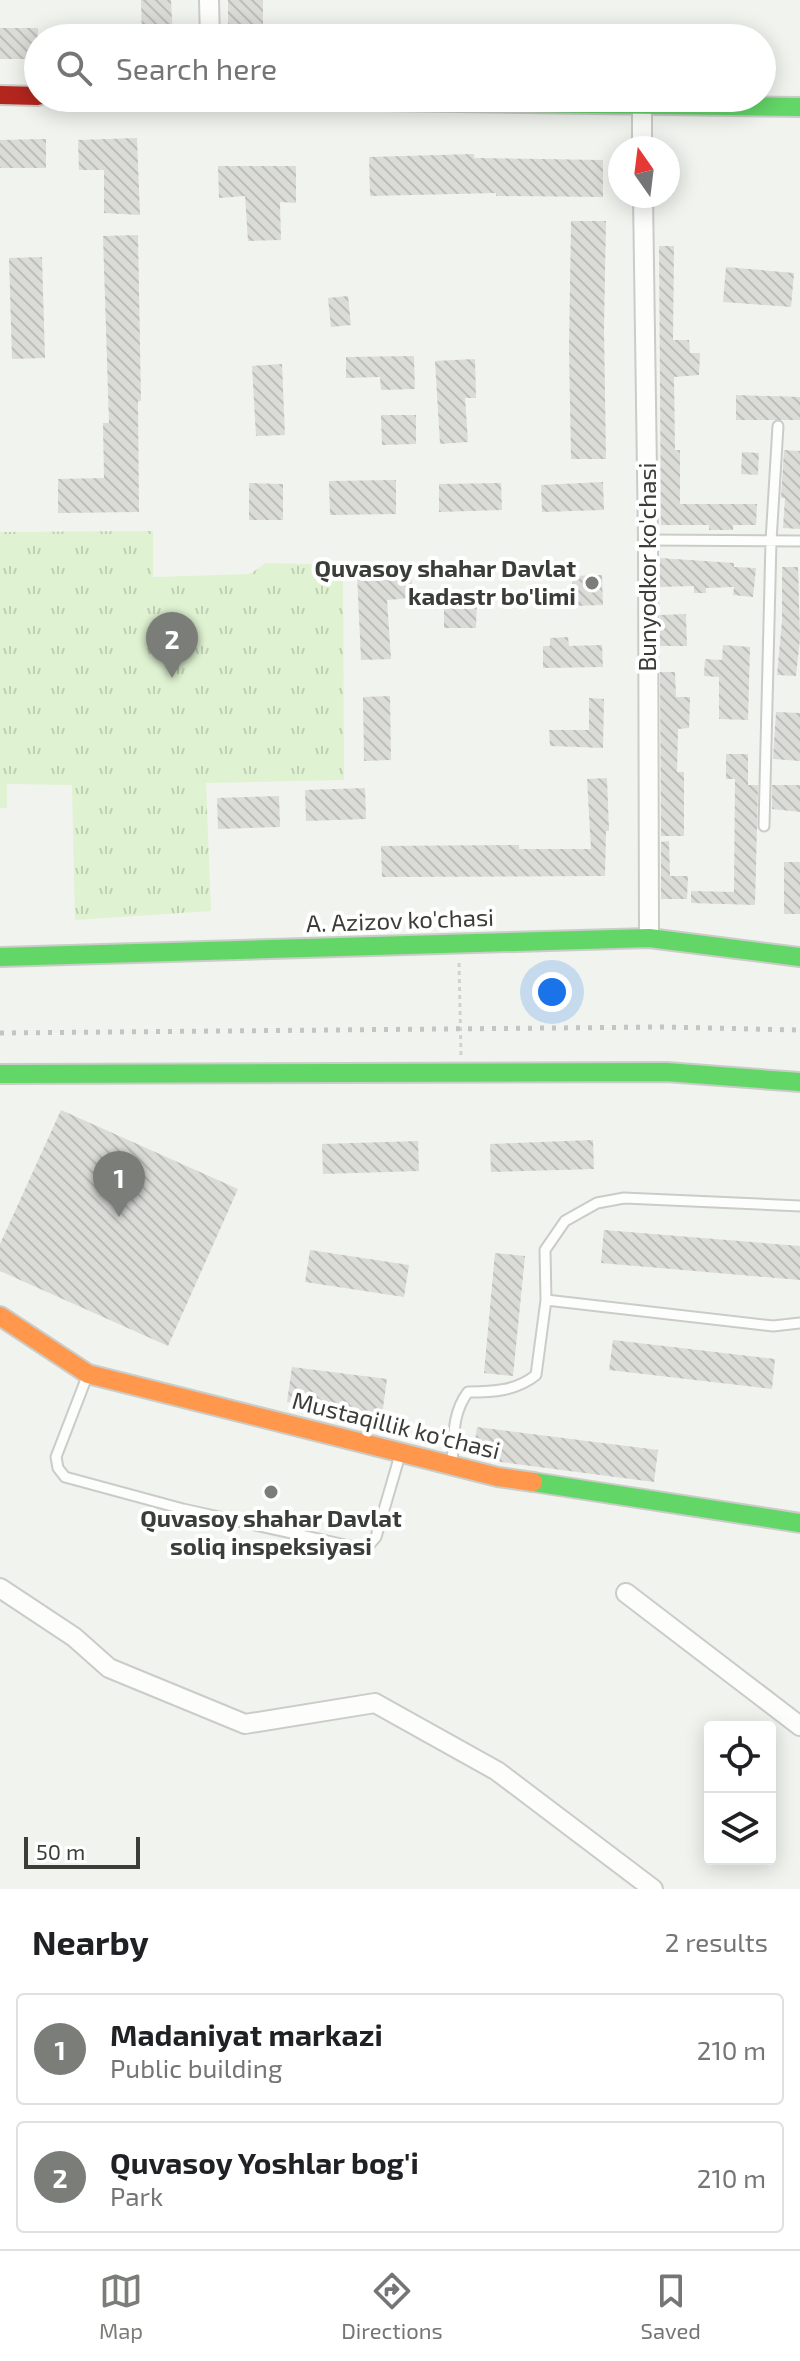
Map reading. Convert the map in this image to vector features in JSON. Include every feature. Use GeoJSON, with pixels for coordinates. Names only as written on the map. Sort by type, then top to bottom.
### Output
{"type":"FeatureCollection","features":[{"type":"Feature","properties":{"kind":"street"},"geometry":{"type":"LineString","coordinates":[[209,0],[210,24]]}},
{"type":"Feature","properties":{"kind":"street"},"geometry":{"type":"LineString","coordinates":[[0,95],[24,96]]}},
{"type":"Feature","properties":{"kind":"street"},"geometry":{"type":"LineString","coordinates":[[776,107],[800,107]]}},
{"type":"Feature","properties":{"kind":"street"},"geometry":{"type":"LineString","coordinates":[[642,112],[642,136]]}},
{"type":"Feature","properties":{"kind":"street","name":"Bunyodkor ko'chasi"},"geometry":{"type":"LineString","coordinates":[[643,208],[649,938]]}},
{"type":"Feature","properties":{"kind":"street","name":"A. Azizov ko'chasi"},"geometry":{"type":"LineString","coordinates":[[0,957],[649,938],[800,957]]}},
{"type":"Feature","properties":{"kind":"street"},"geometry":{"type":"LineString","coordinates":[[0,1074],[666,1072],[800,1082]]}},
{"type":"Feature","properties":{"kind":"street","name":"Mustaqillik ko'chasi"},"geometry":{"type":"LineString","coordinates":[[0,1316],[88,1374],[498,1477],[800,1523]]}},
{"type":"Feature","properties":{"kind":"street"},"geometry":{"type":"LineString","coordinates":[[0,1588],[74,1637],[109,1668],[245,1724],[375,1703],[497,1771],[653,1889]]}},
{"type":"Feature","properties":{"kind":"street"},"geometry":{"type":"LineString","coordinates":[[626,1593],[800,1726]]}},
{"type":"Feature","properties":{"kind":"lane"},"geometry":{"type":"LineString","coordinates":[[764,826],[771,541],[778,426]]}},
{"type":"Feature","properties":{"kind":"lane"},"geometry":{"type":"LineString","coordinates":[[648,540],[800,541]]}},
{"type":"Feature","properties":{"kind":"lane"},"geometry":{"type":"LineString","coordinates":[[452,1465],[455,1416],[468,1392],[491,1392],[523,1386],[536,1375],[546,1300],[545,1250],[565,1221],[597,1203],[624,1198],[800,1206]]}},
{"type":"Feature","properties":{"kind":"lane"},"geometry":{"type":"LineString","coordinates":[[546,1300],[773,1326],[800,1323]]}},
{"type":"Feature","properties":{"kind":"lane"},"geometry":{"type":"LineString","coordinates":[[88,1374],[56,1457],[58,1468],[65,1477],[183,1509],[359,1548],[370,1544],[376,1537],[401,1452]]}},
{"type":"Feature","properties":{"kind":"path"},"geometry":{"type":"LineString","coordinates":[[459,943],[461,1073]]}},
{"type":"Feature","properties":{"kind":"green space"},"geometry":{"type":"Polygon","coordinates":[[[153,531],[153,577],[250,574],[266,563],[343,565],[344,780],[206,783],[211,911],[75,920],[72,785],[7,784],[7,808],[0,808],[0,532],[153,531]]]}},
{"type":"Feature","properties":{"kind":"building"},"geometry":{"type":"Polygon","coordinates":[[[141,0],[171,0],[172,24],[142,24],[141,0]]]}},
{"type":"Feature","properties":{"kind":"building"},"geometry":{"type":"Polygon","coordinates":[[[228,0],[263,0],[263,24],[228,24],[228,0]]]}},
{"type":"Feature","properties":{"kind":"building"},"geometry":{"type":"Polygon","coordinates":[[[0,28],[24,28],[24,59],[0,59],[0,28]]]}},
{"type":"Feature","properties":{"kind":"building"},"geometry":{"type":"Polygon","coordinates":[[[137,138],[140,215],[104,213],[104,170],[79,170],[78,140],[137,138]]]}},
{"type":"Feature","properties":{"kind":"building"},"geometry":{"type":"Polygon","coordinates":[[[46,139],[46,168],[0,168],[0,140],[46,139]]]}},
{"type":"Feature","properties":{"kind":"building"},"geometry":{"type":"Polygon","coordinates":[[[474,154],[474,158],[603,160],[603,197],[496,196],[496,193],[370,196],[369,157],[474,154]]]}},
{"type":"Feature","properties":{"kind":"building"},"geometry":{"type":"Polygon","coordinates":[[[218,166],[296,166],[296,203],[280,202],[281,240],[248,241],[245,196],[219,198],[218,166]]]}},
{"type":"Feature","properties":{"kind":"building"},"geometry":{"type":"Polygon","coordinates":[[[571,221],[606,221],[606,459],[571,459],[571,221]]]}},
{"type":"Feature","properties":{"kind":"building"},"geometry":{"type":"Polygon","coordinates":[[[138,235],[141,401],[138,401],[139,512],[58,513],[58,479],[104,478],[103,423],[109,423],[103,236],[138,235]]]}},
{"type":"Feature","properties":{"kind":"building"},"geometry":{"type":"Polygon","coordinates":[[[659,246],[674,246],[673,340],[689,340],[690,353],[700,353],[699,375],[674,377],[675,450],[680,450],[680,504],[757,504],[756,525],[733,525],[733,530],[709,530],[709,525],[661,525],[659,246]]]}},
{"type":"Feature","properties":{"kind":"building"},"geometry":{"type":"Polygon","coordinates":[[[42,257],[45,358],[12,359],[9,258],[42,257]]]}},
{"type":"Feature","properties":{"kind":"building"},"geometry":{"type":"Polygon","coordinates":[[[726,267],[794,273],[791,307],[723,302],[726,267]]]}},
{"type":"Feature","properties":{"kind":"building"},"geometry":{"type":"Polygon","coordinates":[[[348,296],[351,325],[331,327],[328,298],[348,296]]]}},
{"type":"Feature","properties":{"kind":"building"},"geometry":{"type":"Polygon","coordinates":[[[414,356],[415,389],[381,390],[380,377],[346,378],[346,357],[414,356]]]}},
{"type":"Feature","properties":{"kind":"building"},"geometry":{"type":"Polygon","coordinates":[[[475,359],[476,398],[465,398],[468,442],[440,444],[435,361],[475,359]]]}},
{"type":"Feature","properties":{"kind":"building"},"geometry":{"type":"Polygon","coordinates":[[[282,364],[285,435],[256,436],[252,366],[282,364]]]}},
{"type":"Feature","properties":{"kind":"building"},"geometry":{"type":"Polygon","coordinates":[[[736,395],[800,397],[800,420],[736,420],[736,395]]]}},
{"type":"Feature","properties":{"kind":"building"},"geometry":{"type":"Polygon","coordinates":[[[381,415],[416,415],[416,444],[382,445],[381,415]]]}},
{"type":"Feature","properties":{"kind":"building"},"geometry":{"type":"Polygon","coordinates":[[[784,450],[800,451],[800,529],[783,528],[784,450]]]}},
{"type":"Feature","properties":{"kind":"building"},"geometry":{"type":"Polygon","coordinates":[[[742,452],[759,453],[758,475],[741,474],[742,452]]]}},
{"type":"Feature","properties":{"kind":"building"},"geometry":{"type":"Polygon","coordinates":[[[396,480],[396,514],[330,515],[329,481],[396,480]]]}},
{"type":"Feature","properties":{"kind":"building"},"geometry":{"type":"Polygon","coordinates":[[[603,482],[604,510],[542,512],[541,485],[603,482]]]}},
{"type":"Feature","properties":{"kind":"building"},"geometry":{"type":"Polygon","coordinates":[[[249,483],[283,484],[283,520],[249,520],[249,483]]]}},
{"type":"Feature","properties":{"kind":"building"},"geometry":{"type":"Polygon","coordinates":[[[501,483],[502,510],[439,512],[439,484],[501,483]]]}},
{"type":"Feature","properties":{"kind":"building"},"geometry":{"type":"Polygon","coordinates":[[[660,558],[734,563],[734,567],[756,568],[753,597],[733,595],[734,587],[706,588],[706,593],[694,593],[694,586],[660,587],[660,558]]]}},
{"type":"Feature","properties":{"kind":"building"},"geometry":{"type":"Polygon","coordinates":[[[782,567],[798,567],[800,638],[796,676],[777,675],[782,621],[782,567]]]}},
{"type":"Feature","properties":{"kind":"building"},"geometry":{"type":"Polygon","coordinates":[[[411,573],[413,598],[387,600],[391,659],[361,660],[357,574],[411,573]]]}},
{"type":"Feature","properties":{"kind":"building"},"geometry":{"type":"Polygon","coordinates":[[[602,575],[603,605],[573,606],[572,576],[602,575]]]}},
{"type":"Feature","properties":{"kind":"building"},"geometry":{"type":"Polygon","coordinates":[[[444,598],[477,598],[476,628],[444,628],[444,598]]]}},
{"type":"Feature","properties":{"kind":"building"},"geometry":{"type":"Polygon","coordinates":[[[686,614],[687,646],[660,646],[660,615],[686,614]]]}},
{"type":"Feature","properties":{"kind":"building"},"geometry":{"type":"Polygon","coordinates":[[[568,637],[569,646],[602,645],[603,667],[543,668],[543,646],[550,646],[550,638],[568,637]]]}},
{"type":"Feature","properties":{"kind":"building"},"geometry":{"type":"Polygon","coordinates":[[[723,645],[750,647],[748,720],[719,719],[719,677],[704,676],[705,659],[722,660],[723,645]]]}},
{"type":"Feature","properties":{"kind":"building"},"geometry":{"type":"Polygon","coordinates":[[[660,672],[675,672],[676,697],[690,697],[689,728],[678,729],[677,772],[684,772],[684,836],[661,836],[660,672]]]}},
{"type":"Feature","properties":{"kind":"building"},"geometry":{"type":"Polygon","coordinates":[[[390,696],[391,760],[364,761],[363,697],[390,696]]]}},
{"type":"Feature","properties":{"kind":"building"},"geometry":{"type":"Polygon","coordinates":[[[589,698],[604,699],[603,748],[550,746],[549,730],[589,730],[589,698]]]}},
{"type":"Feature","properties":{"kind":"building"},"geometry":{"type":"Polygon","coordinates":[[[776,712],[800,713],[800,761],[773,759],[776,712]]]}},
{"type":"Feature","properties":{"kind":"building"},"geometry":{"type":"Polygon","coordinates":[[[726,754],[748,754],[748,785],[758,785],[755,905],[691,903],[691,891],[734,892],[735,779],[726,779],[726,754]]]}},
{"type":"Feature","properties":{"kind":"building"},"geometry":{"type":"Polygon","coordinates":[[[607,778],[609,831],[606,831],[605,876],[382,877],[381,846],[519,845],[519,849],[591,849],[587,779],[607,778]]]}},
{"type":"Feature","properties":{"kind":"building"},"geometry":{"type":"Polygon","coordinates":[[[772,785],[800,785],[800,812],[772,809],[772,785]]]}},
{"type":"Feature","properties":{"kind":"building"},"geometry":{"type":"Polygon","coordinates":[[[365,788],[366,819],[306,821],[305,790],[365,788]]]}},
{"type":"Feature","properties":{"kind":"building"},"geometry":{"type":"Polygon","coordinates":[[[279,796],[280,827],[218,829],[217,798],[279,796]]]}},
{"type":"Feature","properties":{"kind":"building"},"geometry":{"type":"Polygon","coordinates":[[[669,841],[670,876],[688,876],[687,899],[661,899],[661,842],[669,841]]]}},
{"type":"Feature","properties":{"kind":"building"},"geometry":{"type":"Polygon","coordinates":[[[784,862],[800,862],[800,914],[784,914],[784,862]]]}},
{"type":"Feature","properties":{"kind":"building"},"geometry":{"type":"Polygon","coordinates":[[[61,1110],[238,1189],[168,1346],[0,1271],[0,1244],[61,1110]]]}},
{"type":"Feature","properties":{"kind":"building"},"geometry":{"type":"Polygon","coordinates":[[[593,1140],[594,1169],[491,1172],[490,1144],[593,1140]]]}},
{"type":"Feature","properties":{"kind":"building"},"geometry":{"type":"Polygon","coordinates":[[[418,1141],[419,1171],[323,1174],[322,1144],[418,1141]]]}},
{"type":"Feature","properties":{"kind":"building"},"geometry":{"type":"Polygon","coordinates":[[[604,1230],[800,1246],[800,1280],[601,1263],[604,1230]]]}},
{"type":"Feature","properties":{"kind":"building"},"geometry":{"type":"Polygon","coordinates":[[[310,1250],[409,1265],[404,1297],[305,1282],[310,1250]]]}},
{"type":"Feature","properties":{"kind":"building"},"geometry":{"type":"Polygon","coordinates":[[[495,1253],[525,1256],[513,1376],[484,1373],[495,1253]]]}},
{"type":"Feature","properties":{"kind":"building"},"geometry":{"type":"Polygon","coordinates":[[[613,1340],[775,1359],[772,1389],[609,1370],[613,1340]]]}},
{"type":"Feature","properties":{"kind":"building"},"geometry":{"type":"Polygon","coordinates":[[[292,1367],[387,1379],[382,1415],[287,1402],[292,1367]]]}},
{"type":"Feature","properties":{"kind":"building"},"geometry":{"type":"Polygon","coordinates":[[[477,1427],[658,1450],[654,1482],[501,1462],[473,1455],[477,1427]]]}},
{"type":"Feature","properties":{"kind":"railway"},"geometry":{"type":"LineString","coordinates":[[0,1033],[661,1027],[800,1030]]}},
{"type":"Feature","properties":{"kind":"traffic: fast"},"geometry":{"type":"LineString","coordinates":[[776,107],[800,107]]}},
{"type":"Feature","properties":{"kind":"traffic: fast"},"geometry":{"type":"LineString","coordinates":[[0,957],[649,938],[800,957]]}},
{"type":"Feature","properties":{"kind":"traffic: fast"},"geometry":{"type":"LineString","coordinates":[[0,1074],[666,1072],[800,1082]]}},
{"type":"Feature","properties":{"kind":"traffic: fast"},"geometry":{"type":"LineString","coordinates":[[533,1482],[800,1523]]}},
{"type":"Feature","properties":{"kind":"traffic: slow"},"geometry":{"type":"LineString","coordinates":[[0,1316],[88,1374],[498,1477],[533,1482]]}},
{"type":"Feature","properties":{"kind":"traffic: jam"},"geometry":{"type":"LineString","coordinates":[[0,95],[24,96]]}},
{"type":"Feature","properties":{"kind":"place","name":"Quvasoy shahar Davlat kadastr bo'limi"},"geometry":{"type":"Point","coordinates":[592,583]}},
{"type":"Feature","properties":{"kind":"place","name":"Quvasoy Yoshlar bog'i"},"geometry":{"type":"Point","coordinates":[172,678]}},
{"type":"Feature","properties":{"kind":"place","name":"Madaniyat markazi"},"geometry":{"type":"Point","coordinates":[119,1217]}},
{"type":"Feature","properties":{"kind":"place","name":"Quvasoy shahar Davlat soliq inspeksiyasi"},"geometry":{"type":"Point","coordinates":[271,1492]}}]}
